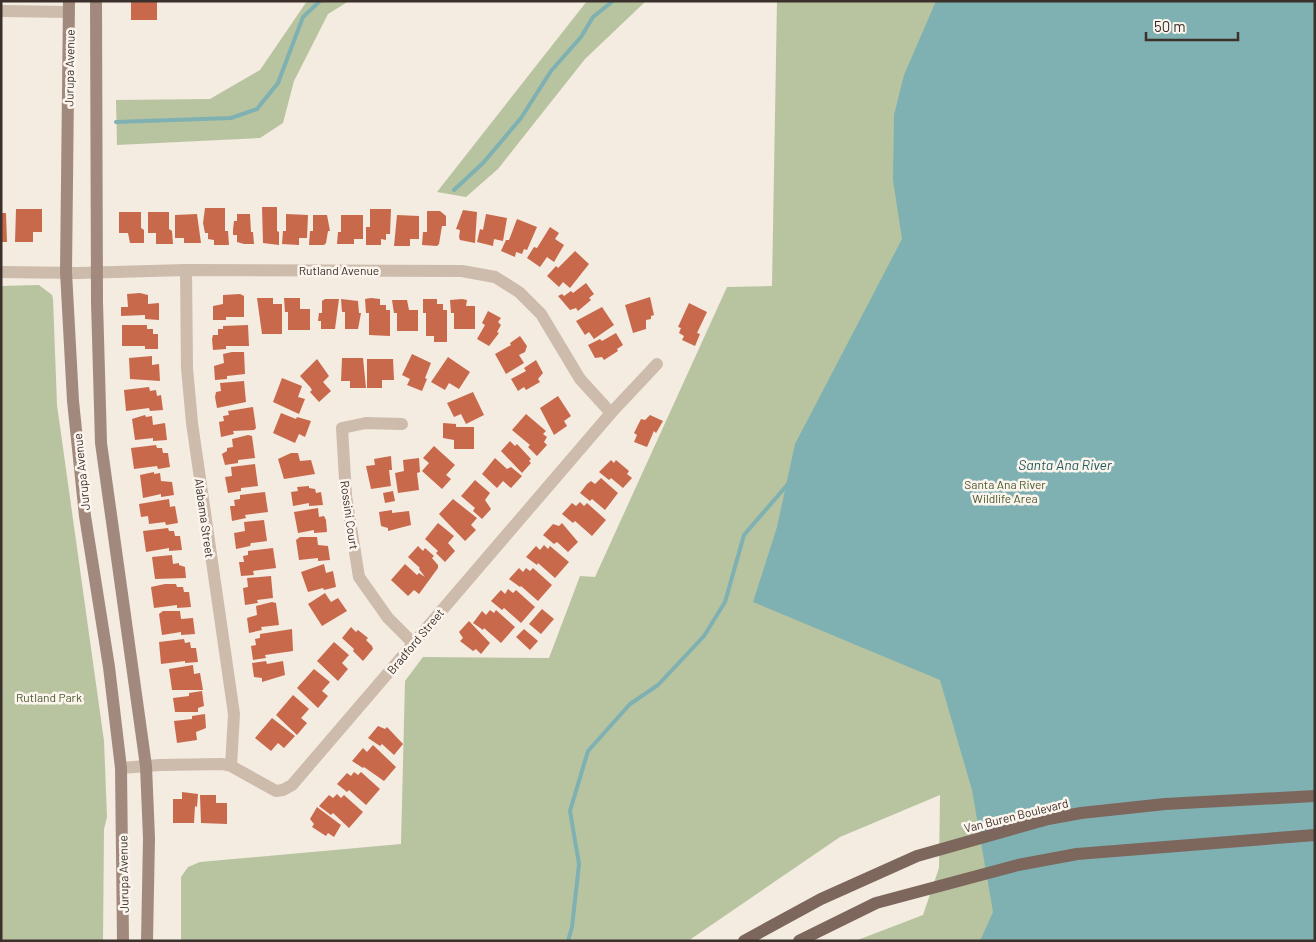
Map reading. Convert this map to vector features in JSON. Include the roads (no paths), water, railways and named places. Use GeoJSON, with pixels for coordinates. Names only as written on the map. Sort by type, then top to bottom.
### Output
{"type":"FeatureCollection","features":[{"type":"Feature","properties":{"kind":"main road","name":"Jurupa Avenue"},"geometry":{"type":"LineString","coordinates":[[96,1],[97,272],[102,450],[146,766],[149,838],[147,941]]}},
{"type":"Feature","properties":{"kind":"main road","name":"Jurupa Avenue"},"geometry":{"type":"LineString","coordinates":[[69,6],[73,402],[121,768],[123,941]]}},
{"type":"Feature","properties":{"kind":"main road","name":"Van Buren Boulevard"},"geometry":{"type":"LineString","coordinates":[[744,941],[821,899],[917,856],[1015,828],[1081,813],[1165,804],[1315,796]]}},
{"type":"Feature","properties":{"kind":"main road"},"geometry":{"type":"LineString","coordinates":[[800,941],[876,903],[1018,865],[1077,854],[1315,835]]}},
{"type":"Feature","properties":{"kind":"street"},"geometry":{"type":"LineString","coordinates":[[1,12],[69,6]]}},
{"type":"Feature","properties":{"kind":"street","name":"Alabama Street"},"geometry":{"type":"LineString","coordinates":[[186,270],[187,368],[192,423],[234,714],[231,766]]}},
{"type":"Feature","properties":{"kind":"street","name":"Rutland Avenue"},"geometry":{"type":"LineString","coordinates":[[1,272],[462,270],[495,277],[519,292],[541,314],[580,379],[611,413]]}},
{"type":"Feature","properties":{"kind":"street","name":"Bradford Street"},"geometry":{"type":"LineString","coordinates":[[121,768],[222,764],[231,766],[276,791],[283,790],[292,785],[611,413],[657,364]]}},
{"type":"Feature","properties":{"kind":"street","name":"Rossini Court"},"geometry":{"type":"LineString","coordinates":[[402,424],[366,423],[342,428],[342,457],[359,577],[388,618],[413,644]]}},
{"type":"Feature","properties":{"kind":"water","name":"Santa Ana River"},"geometry":{"type":"Polygon","coordinates":[[[936,1],[1315,1],[1315,941],[980,941],[993,912],[972,790],[940,680],[753,602],[777,527],[795,444],[902,239],[893,180],[894,115],[904,75],[936,1]]]}},
{"type":"Feature","properties":{"kind":"waterway"},"geometry":{"type":"LineString","coordinates":[[116,122],[231,118],[257,109],[278,83],[303,17],[320,1]]}},
{"type":"Feature","properties":{"kind":"waterway"},"geometry":{"type":"LineString","coordinates":[[454,190],[483,163],[521,118],[551,71],[581,37],[593,17],[613,1]]}},
{"type":"Feature","properties":{"kind":"waterway"},"geometry":{"type":"LineString","coordinates":[[568,941],[572,927],[579,864],[570,811],[588,751],[630,704],[658,685],[704,636],[725,602],[744,535],[788,484]]}},
{"type":"Feature","properties":{"kind":"park label","name":"Santa Ana River Wildlife Area"},"geometry":{"type":"Point","coordinates":[1005,491]}},
{"type":"Feature","properties":{"kind":"park label","name":"Rutland Park"},"geometry":{"type":"Point","coordinates":[49,697]}}]}
